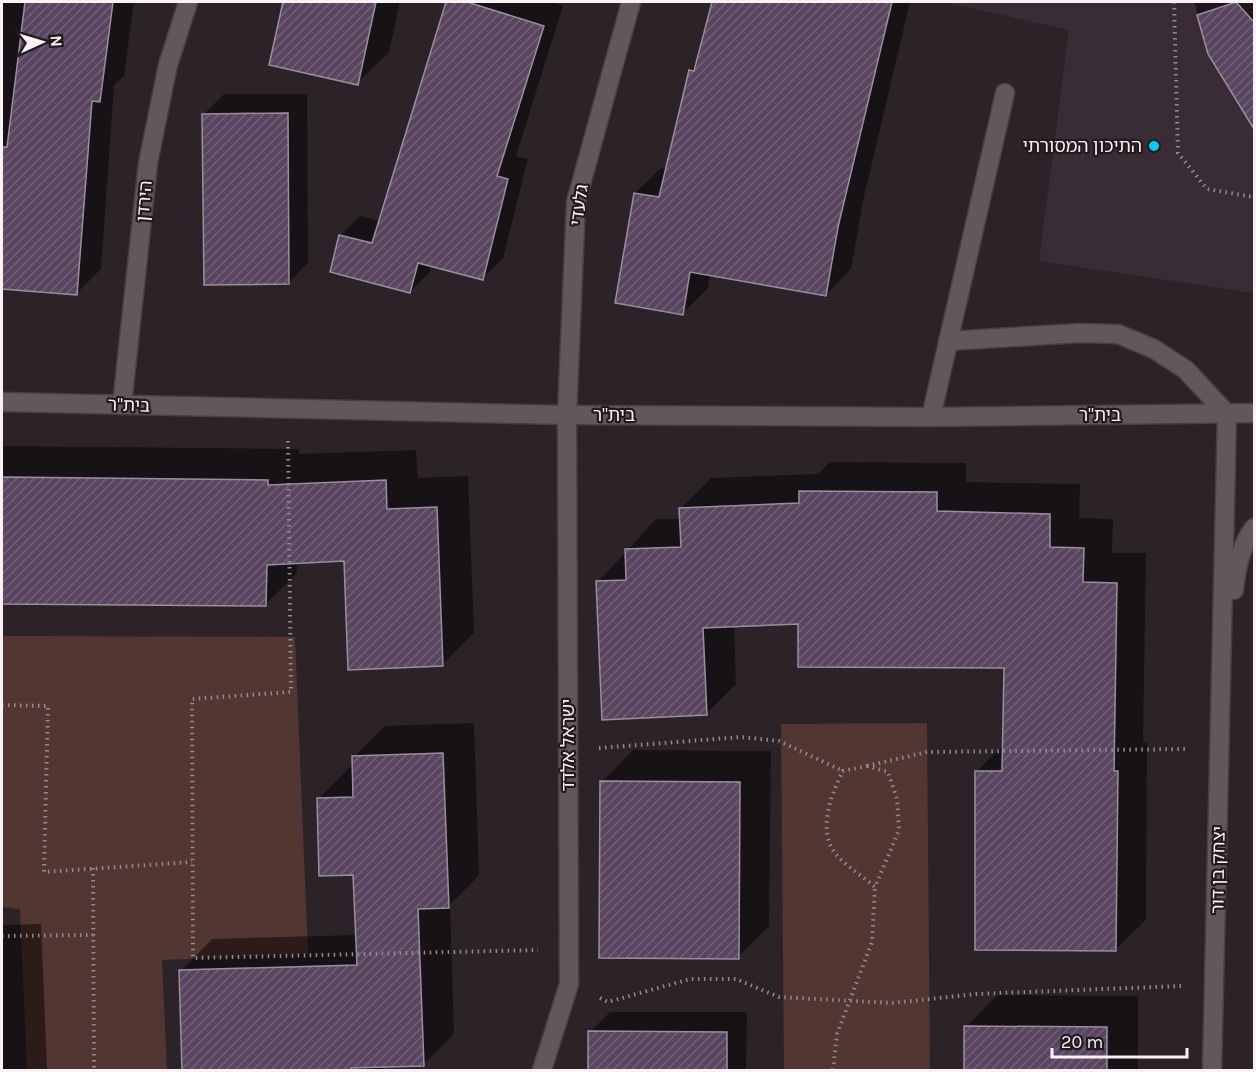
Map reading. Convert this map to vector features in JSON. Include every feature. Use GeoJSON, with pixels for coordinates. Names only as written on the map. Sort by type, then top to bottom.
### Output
{"type":"FeatureCollection","features":[{"type":"Feature","properties":{"kind":"street","name":"הירדן"},"geometry":{"type":"LineString","coordinates":[[122,405],[148,163],[168,65],[188,2]]}},
{"type":"Feature","properties":{"kind":"street","name":"גלעדי"},"geometry":{"type":"LineString","coordinates":[[567,415],[576,202],[631,2]]}},
{"type":"Feature","properties":{"kind":"street"},"geometry":{"type":"LineString","coordinates":[[931,417],[1005,93]]}},
{"type":"Feature","properties":{"kind":"street"},"geometry":{"type":"LineString","coordinates":[[948,341],[1080,333],[1118,334],[1154,349],[1186,370],[1227,414]]}},
{"type":"Feature","properties":{"kind":"street","name":"בית\"ר"},"geometry":{"type":"LineString","coordinates":[[2,402],[567,415],[931,417],[1254,413]]}},
{"type":"Feature","properties":{"kind":"street","name":"בית\"ר"},"geometry":{"type":"LineString","coordinates":[[1227,414],[1254,419]]}},
{"type":"Feature","properties":{"kind":"street","name":"יצחק בן דור"},"geometry":{"type":"LineString","coordinates":[[1212,1071],[1223,669],[1227,414]]}},
{"type":"Feature","properties":{"kind":"street","name":"ישראל אלדד"},"geometry":{"type":"LineString","coordinates":[[542,1071],[569,984],[567,415]]}},
{"type":"Feature","properties":{"kind":"street","name":"יצחק בן דור"},"geometry":{"type":"LineString","coordinates":[[1223,669],[1236,571],[1249,535],[1254,528]]}},
{"type":"Feature","properties":{"kind":"path"},"geometry":{"type":"LineString","coordinates":[[1174,2],[1178,153],[1207,189],[1254,197]]}},
{"type":"Feature","properties":{"kind":"path"},"geometry":{"type":"LineString","coordinates":[[287,410],[291,692],[192,699],[193,958],[568,949]]}},
{"type":"Feature","properties":{"kind":"path"},"geometry":{"type":"LineString","coordinates":[[2,705],[48,706],[44,872],[192,862]]}},
{"type":"Feature","properties":{"kind":"path"},"geometry":{"type":"LineString","coordinates":[[569,750],[741,737],[779,741],[843,771],[927,752],[1221,749]]}},
{"type":"Feature","properties":{"kind":"path"},"geometry":{"type":"LineString","coordinates":[[833,1071],[837,1034],[872,942],[875,887],[899,830],[897,799],[888,772],[867,766]]}},
{"type":"Feature","properties":{"kind":"path"},"geometry":{"type":"LineString","coordinates":[[843,771],[831,793],[826,824],[834,852],[875,887]]}},
{"type":"Feature","properties":{"kind":"path"},"geometry":{"type":"LineString","coordinates":[[93,868],[94,1071]]}},
{"type":"Feature","properties":{"kind":"path"},"geometry":{"type":"LineString","coordinates":[[2,936],[93,935]]}},
{"type":"Feature","properties":{"kind":"path"},"geometry":{"type":"LineString","coordinates":[[569,984],[608,1002],[690,979],[736,980],[779,997],[892,1003],[975,994],[1215,985]]}},
{"type":"Feature","properties":{"kind":"shaded area","name":"התיכון המסורתי"},"geometry":{"type":"Polygon","coordinates":[[[945,2],[1254,2],[1254,293],[1039,261],[1069,30],[945,2]]]}},
{"type":"Feature","properties":{"kind":"shaded area"},"geometry":{"type":"Polygon","coordinates":[[[2,636],[295,637],[308,954],[162,960],[167,1070],[27,1070],[20,909],[2,907],[2,636]]]}},
{"type":"Feature","properties":{"kind":"shaded area"},"geometry":{"type":"Polygon","coordinates":[[[927,723],[930,1070],[784,1070],[781,724],[927,723]]]}},
{"type":"Feature","properties":{"kind":"building"},"geometry":{"type":"Polygon","coordinates":[[[25,2],[113,2],[100,102],[92,101],[77,295],[2,289],[2,147],[7,147],[25,2]]]}},
{"type":"Feature","properties":{"kind":"building"},"geometry":{"type":"Polygon","coordinates":[[[283,2],[376,2],[358,85],[269,65],[283,2]]]}},
{"type":"Feature","properties":{"kind":"building"},"geometry":{"type":"Polygon","coordinates":[[[446,2],[467,2],[544,26],[497,176],[508,179],[483,280],[418,263],[410,293],[330,272],[339,235],[372,243],[446,2]]]}},
{"type":"Feature","properties":{"kind":"building"},"geometry":{"type":"Polygon","coordinates":[[[712,2],[892,2],[838,227],[826,296],[690,272],[683,315],[615,303],[634,193],[659,197],[689,70],[694,71],[712,2]]]}},
{"type":"Feature","properties":{"kind":"building"},"geometry":{"type":"Polygon","coordinates":[[[1236,2],[1254,22],[1254,129],[1208,54],[1197,15],[1236,2]]]}},
{"type":"Feature","properties":{"kind":"building"},"geometry":{"type":"Polygon","coordinates":[[[288,113],[289,284],[204,285],[202,114],[288,113]]]}},
{"type":"Feature","properties":{"kind":"building"},"geometry":{"type":"Polygon","coordinates":[[[2,477],[268,480],[268,485],[386,480],[387,509],[437,507],[443,666],[348,670],[344,561],[267,565],[266,606],[2,604],[2,477]]]}},
{"type":"Feature","properties":{"kind":"building"},"geometry":{"type":"Polygon","coordinates":[[[799,491],[937,492],[937,511],[1050,514],[1050,547],[1084,548],[1083,582],[1117,583],[1114,771],[1118,771],[1116,951],[975,950],[975,771],[1002,771],[1004,668],[798,667],[798,624],[703,628],[707,715],[602,720],[596,581],[626,580],[625,549],[681,547],[679,508],[799,503],[799,491]]]}},
{"type":"Feature","properties":{"kind":"building"},"geometry":{"type":"Polygon","coordinates":[[[443,753],[449,908],[418,909],[424,1066],[351,1068],[351,1071],[182,1071],[179,970],[357,965],[353,875],[319,876],[317,798],[353,797],[352,756],[443,753]]]}},
{"type":"Feature","properties":{"kind":"building"},"geometry":{"type":"Polygon","coordinates":[[[600,781],[740,782],[739,959],[599,958],[600,781]]]}},
{"type":"Feature","properties":{"kind":"building"},"geometry":{"type":"Polygon","coordinates":[[[964,1026],[1107,1027],[1107,1071],[964,1071],[964,1026]]]}},
{"type":"Feature","properties":{"kind":"building"},"geometry":{"type":"Polygon","coordinates":[[[588,1031],[727,1032],[727,1071],[588,1071],[588,1031]]]}},
{"type":"Feature","properties":{"kind":"place","name":"התיכון המסורתי"},"geometry":{"type":"Point","coordinates":[1154,146]}}]}
